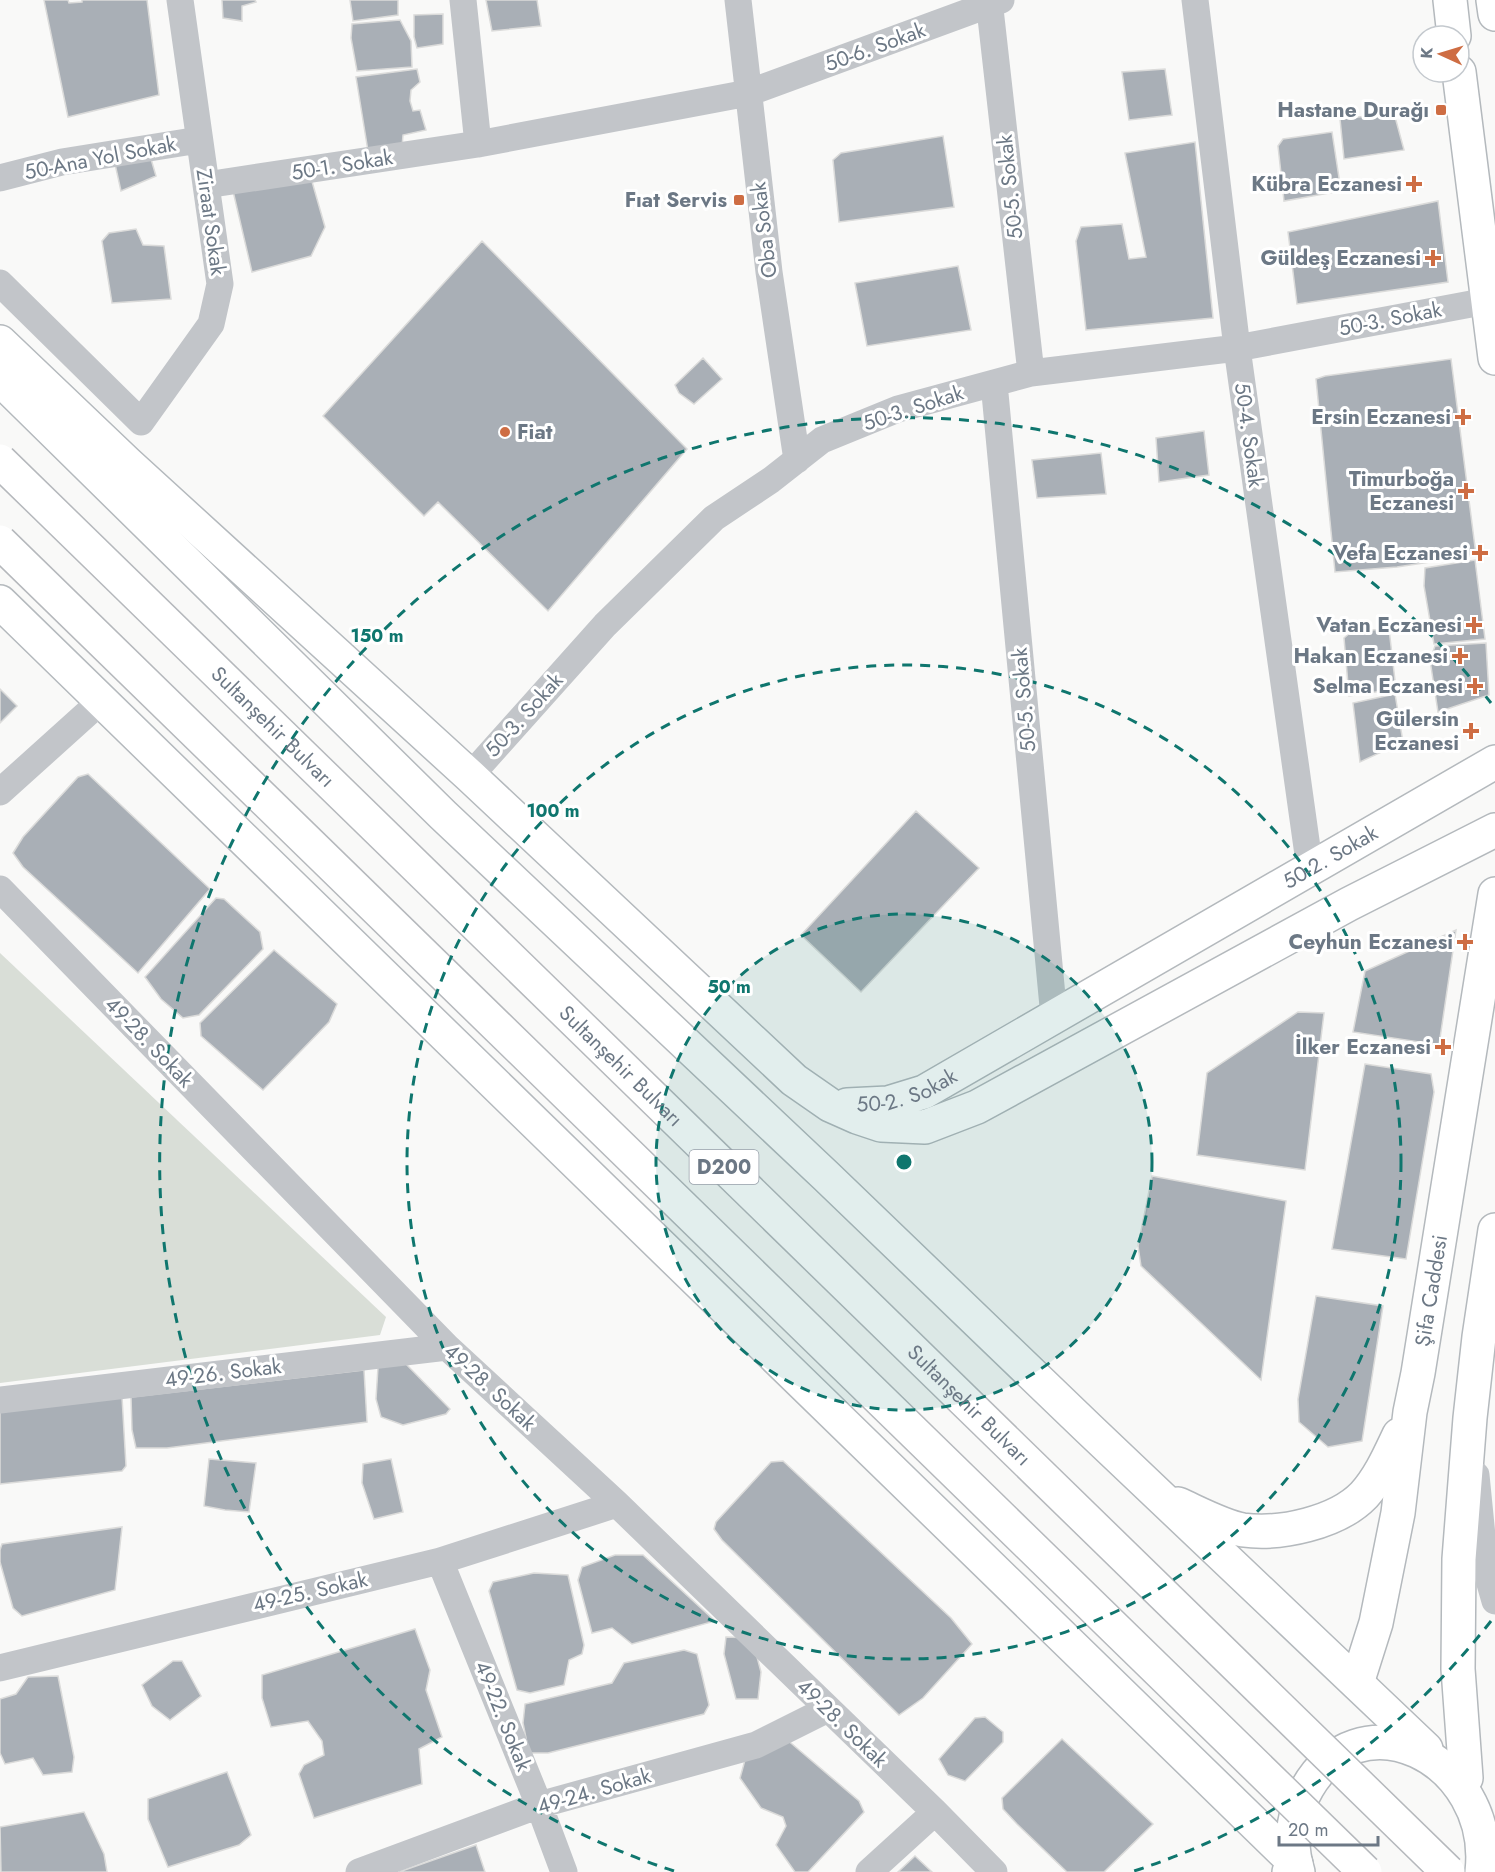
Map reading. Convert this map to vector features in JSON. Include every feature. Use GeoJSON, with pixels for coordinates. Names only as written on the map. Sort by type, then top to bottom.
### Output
{"type":"FeatureCollection","features":[{"type":"Feature","properties":{"kind":"main road"},"geometry":{"type":"LineString","coordinates":[[1450,0],[1453,24]]}},
{"type":"Feature","properties":{"kind":"main road"},"geometry":{"type":"LineString","coordinates":[[1493,0],[1495,14]]}},
{"type":"Feature","properties":{"kind":"main road"},"geometry":{"type":"LineString","coordinates":[[1461,84],[1495,358]]}},
{"type":"Feature","properties":{"kind":"main road"},"geometry":{"type":"LineString","coordinates":[[0,342],[127,463],[470,776],[794,1080],[830,1105]]}},
{"type":"Feature","properties":{"kind":"main road"},"geometry":{"type":"LineString","coordinates":[[0,379],[443,815],[826,1176],[1426,1749]]}},
{"type":"Feature","properties":{"kind":"main road","name":"Sultanşehir Bulvarı"},"geometry":{"type":"LineString","coordinates":[[0,461],[1448,1872]]}},
{"type":"Feature","properties":{"kind":"main road","name":"D200"},"geometry":{"type":"LineString","coordinates":[[0,542],[1365,1872]]}},
{"type":"Feature","properties":{"kind":"main road"},"geometry":{"type":"LineString","coordinates":[[0,602],[1294,1869]]}},
{"type":"Feature","properties":{"kind":"main road","name":"50-2. Sokak"},"geometry":{"type":"LineString","coordinates":[[830,1105],[888,1103],[924,1092],[1495,762]]}},
{"type":"Feature","properties":{"kind":"main road","name":"50-2. Sokak"},"geometry":{"type":"LineString","coordinates":[[830,1105],[881,1125],[926,1127],[977,1107],[1349,904],[1495,830]]}},
{"type":"Feature","properties":{"kind":"main road","name":"Şifa Caddesi"},"geometry":{"type":"LineString","coordinates":[[1357,1683],[1376,1623],[1398,1513],[1410,1412],[1495,894]]}},
{"type":"Feature","properties":{"kind":"main road"},"geometry":{"type":"LineString","coordinates":[[1482,1872],[1488,1847],[1488,1827],[1478,1793],[1458,1670],[1458,1598],[1470,1418],[1495,1230]]}},
{"type":"Feature","properties":{"kind":"main road"},"geometry":{"type":"LineString","coordinates":[[1160,1497],[1241,1530],[1273,1531],[1307,1525],[1342,1512],[1363,1496],[1381,1472],[1410,1412]]}},
{"type":"Feature","properties":{"kind":"main road"},"geometry":{"type":"LineString","coordinates":[[1294,1869],[1293,1838],[1298,1808],[1312,1781],[1326,1767],[1351,1750],[1374,1743],[1401,1743],[1426,1749],[1448,1761],[1478,1793]]}},
{"type":"Feature","properties":{"kind":"street","name":"Ziraat Sokak"},"geometry":{"type":"LineString","coordinates":[[0,283],[141,422],[212,324],[220,284],[180,0]]}},
{"type":"Feature","properties":{"kind":"street"},"geometry":{"type":"LineString","coordinates":[[464,0],[478,144]]}},
{"type":"Feature","properties":{"kind":"street","name":"Oba Sokak"},"geometry":{"type":"LineString","coordinates":[[738,0],[769,272],[797,460]]}},
{"type":"Feature","properties":{"kind":"street","name":"50-4. Sokak"},"geometry":{"type":"LineString","coordinates":[[1195,0],[1236,348],[1310,869]]}},
{"type":"Feature","properties":{"kind":"street","name":"50-6. Sokak"},"geometry":{"type":"LineString","coordinates":[[478,144],[748,93],[993,2]]}},
{"type":"Feature","properties":{"kind":"street","name":"50-5. Sokak"},"geometry":{"type":"LineString","coordinates":[[993,2],[1031,373]]}},
{"type":"Feature","properties":{"kind":"street","name":"50-Ana Yol Sokak"},"geometry":{"type":"LineString","coordinates":[[0,178],[62,162],[200,140]]}},
{"type":"Feature","properties":{"kind":"street","name":"50-1. Sokak"},"geometry":{"type":"LineString","coordinates":[[206,185],[478,144]]}},
{"type":"Feature","properties":{"kind":"street","name":"50-3. Sokak"},"geometry":{"type":"LineString","coordinates":[[470,776],[605,625],[714,518],[771,480],[822,440],[898,409],[1031,373],[1236,348],[1488,301]]}},
{"type":"Feature","properties":{"kind":"street","name":"50-5. Sokak"},"geometry":{"type":"LineString","coordinates":[[994,383],[1054,1017]]}},
{"type":"Feature","properties":{"kind":"street"},"geometry":{"type":"LineString","coordinates":[[0,792],[100,701]]}},
{"type":"Feature","properties":{"kind":"street","name":"49-28. Sokak"},"geometry":{"type":"LineString","coordinates":[[0,889],[447,1347],[617,1504],[994,1872]]}},
{"type":"Feature","properties":{"kind":"street","name":"49-26. Sokak"},"geometry":{"type":"LineString","coordinates":[[0,1400],[447,1347]]}},
{"type":"Feature","properties":{"kind":"street"},"geometry":{"type":"LineString","coordinates":[[1470,1418],[1485,1566],[1495,1601]]}},
{"type":"Feature","properties":{"kind":"street","name":"49-25. Sokak"},"geometry":{"type":"LineString","coordinates":[[0,1668],[440,1561],[617,1504]]}},
{"type":"Feature","properties":{"kind":"street","name":"49-22. Sokak"},"geometry":{"type":"LineString","coordinates":[[440,1561],[564,1872]]}},
{"type":"Feature","properties":{"kind":"street","name":"49-24. Sokak"},"geometry":{"type":"LineString","coordinates":[[360,1872],[539,1805],[756,1745],[828,1709]]}},
{"type":"Feature","properties":{"kind":"street"},"geometry":{"type":"LineString","coordinates":[[869,1872],[935,1812]]}},
{"type":"Feature","properties":{"kind":"shaded area"},"geometry":{"type":"Polygon","coordinates":[[[0,953],[386,1317],[380,1335],[0,1383],[0,953]]]}},
{"type":"Feature","properties":{"kind":"building"},"geometry":{"type":"Polygon","coordinates":[[[44,0],[68,0],[69,3],[82,2],[82,0],[147,0],[159,95],[68,117],[44,0]]]}},
{"type":"Feature","properties":{"kind":"building"},"geometry":{"type":"Polygon","coordinates":[[[222,0],[255,0],[256,2],[242,6],[242,21],[223,18],[222,0]]]}},
{"type":"Feature","properties":{"kind":"building"},"geometry":{"type":"Polygon","coordinates":[[[350,0],[398,0],[398,15],[353,21],[350,0]]]}},
{"type":"Feature","properties":{"kind":"building"},"geometry":{"type":"Polygon","coordinates":[[[486,0],[537,0],[541,26],[492,31],[486,0]]]}},
{"type":"Feature","properties":{"kind":"building"},"geometry":{"type":"Polygon","coordinates":[[[443,14],[443,44],[417,48],[414,37],[414,15],[443,14]]]}},
{"type":"Feature","properties":{"kind":"building"},"geometry":{"type":"Polygon","coordinates":[[[400,20],[411,41],[412,67],[357,71],[351,38],[352,24],[400,20]]]}},
{"type":"Feature","properties":{"kind":"building"},"geometry":{"type":"Polygon","coordinates":[[[417,69],[420,82],[411,90],[410,101],[413,111],[420,110],[426,130],[403,135],[402,147],[368,151],[356,77],[417,69]]]}},
{"type":"Feature","properties":{"kind":"building"},"geometry":{"type":"Polygon","coordinates":[[[1165,69],[1172,115],[1129,120],[1122,72],[1165,69]]]}},
{"type":"Feature","properties":{"kind":"building"},"geometry":{"type":"Polygon","coordinates":[[[1394,113],[1404,150],[1344,159],[1340,119],[1394,113]]]}},
{"type":"Feature","properties":{"kind":"building"},"geometry":{"type":"Polygon","coordinates":[[[1332,132],[1341,191],[1284,201],[1278,146],[1283,139],[1332,132]]]}},
{"type":"Feature","properties":{"kind":"building"},"geometry":{"type":"Polygon","coordinates":[[[943,136],[954,207],[839,222],[833,160],[841,153],[943,136]]]}},
{"type":"Feature","properties":{"kind":"building"},"geometry":{"type":"Polygon","coordinates":[[[1195,142],[1213,318],[1086,330],[1076,241],[1081,227],[1122,224],[1129,259],[1146,257],[1125,153],[1195,142]]]}},
{"type":"Feature","properties":{"kind":"building"},"geometry":{"type":"Polygon","coordinates":[[[151,159],[156,176],[121,191],[115,164],[151,159]]]}},
{"type":"Feature","properties":{"kind":"building"},"geometry":{"type":"Polygon","coordinates":[[[309,171],[325,227],[311,256],[252,272],[233,191],[309,171]]]}},
{"type":"Feature","properties":{"kind":"building"},"geometry":{"type":"Polygon","coordinates":[[[1438,201],[1448,282],[1297,304],[1288,232],[1438,201]]]}},
{"type":"Feature","properties":{"kind":"building"},"geometry":{"type":"Polygon","coordinates":[[[136,229],[143,245],[164,246],[171,299],[112,303],[102,241],[109,233],[136,229]]]}},
{"type":"Feature","properties":{"kind":"building","name":"Fiat"},"geometry":{"type":"Polygon","coordinates":[[[482,241],[687,449],[548,611],[438,502],[424,516],[323,416],[482,241]]]}},
{"type":"Feature","properties":{"kind":"building"},"geometry":{"type":"Polygon","coordinates":[[[958,266],[971,330],[867,346],[855,283],[958,266]]]}},
{"type":"Feature","properties":{"kind":"building"},"geometry":{"type":"Polygon","coordinates":[[[703,358],[722,379],[694,404],[679,393],[675,385],[703,358]]]}},
{"type":"Feature","properties":{"kind":"building"},"geometry":{"type":"Polygon","coordinates":[[[1451,359],[1476,555],[1397,567],[1335,572],[1316,379],[1451,359]]]}},
{"type":"Feature","properties":{"kind":"building"},"geometry":{"type":"Polygon","coordinates":[[[1204,431],[1209,475],[1159,482],[1156,438],[1204,431]]]}},
{"type":"Feature","properties":{"kind":"building"},"geometry":{"type":"Polygon","coordinates":[[[1101,453],[1106,494],[1037,498],[1032,460],[1101,453]]]}},
{"type":"Feature","properties":{"kind":"building"},"geometry":{"type":"Polygon","coordinates":[[[1475,560],[1485,639],[1434,644],[1424,586],[1425,568],[1475,560]]]}},
{"type":"Feature","properties":{"kind":"building"},"geometry":{"type":"Polygon","coordinates":[[[1389,629],[1396,689],[1349,696],[1344,638],[1352,631],[1389,629]]]}},
{"type":"Feature","properties":{"kind":"building"},"geometry":{"type":"Polygon","coordinates":[[[1486,643],[1489,695],[1438,712],[1430,660],[1435,646],[1486,643]]]}},
{"type":"Feature","properties":{"kind":"building"},"geometry":{"type":"Polygon","coordinates":[[[0,689],[17,706],[0,723],[0,689]]]}},
{"type":"Feature","properties":{"kind":"building"},"geometry":{"type":"Polygon","coordinates":[[[1395,694],[1403,742],[1360,762],[1353,703],[1395,694]]]}},
{"type":"Feature","properties":{"kind":"building"},"geometry":{"type":"Polygon","coordinates":[[[88,774],[210,889],[138,973],[23,867],[13,853],[23,837],[78,777],[88,774]]]}},
{"type":"Feature","properties":{"kind":"building"},"geometry":{"type":"Polygon","coordinates":[[[916,811],[979,868],[861,992],[801,935],[916,811]]]}},
{"type":"Feature","properties":{"kind":"building"},"geometry":{"type":"Polygon","coordinates":[[[216,898],[224,899],[260,932],[263,949],[199,1015],[183,1018],[161,999],[145,977],[216,898]]]}},
{"type":"Feature","properties":{"kind":"building"},"geometry":{"type":"Polygon","coordinates":[[[1456,930],[1439,1045],[1353,1032],[1365,971],[1456,930]]]}},
{"type":"Feature","properties":{"kind":"building"},"geometry":{"type":"Polygon","coordinates":[[[274,950],[337,1004],[329,1022],[263,1090],[201,1036],[200,1023],[274,950]]]}},
{"type":"Feature","properties":{"kind":"building"},"geometry":{"type":"Polygon","coordinates":[[[1298,1012],[1324,1013],[1305,1170],[1197,1155],[1207,1073],[1298,1012]]]}},
{"type":"Feature","properties":{"kind":"building"},"geometry":{"type":"Polygon","coordinates":[[[1365,1064],[1431,1074],[1434,1092],[1406,1259],[1332,1249],[1365,1064]]]}},
{"type":"Feature","properties":{"kind":"building"},"geometry":{"type":"Polygon","coordinates":[[[1152,1176],[1286,1201],[1261,1380],[1141,1266],[1138,1246],[1152,1176]]]}},
{"type":"Feature","properties":{"kind":"building"},"geometry":{"type":"Polygon","coordinates":[[[1316,1296],[1383,1306],[1362,1441],[1328,1447],[1299,1422],[1298,1399],[1316,1296]]]}},
{"type":"Feature","properties":{"kind":"building"},"geometry":{"type":"Polygon","coordinates":[[[403,1361],[450,1409],[446,1414],[403,1425],[381,1417],[376,1399],[378,1367],[403,1361]]]}},
{"type":"Feature","properties":{"kind":"building"},"geometry":{"type":"Polygon","coordinates":[[[364,1370],[367,1422],[167,1448],[136,1448],[132,1430],[131,1397],[364,1370]]]}},
{"type":"Feature","properties":{"kind":"building"},"geometry":{"type":"Polygon","coordinates":[[[122,1397],[126,1466],[122,1471],[0,1484],[0,1412],[122,1397]]]}},
{"type":"Feature","properties":{"kind":"building"},"geometry":{"type":"Polygon","coordinates":[[[209,1459],[256,1463],[249,1512],[204,1506],[209,1459]]]}},
{"type":"Feature","properties":{"kind":"building"},"geometry":{"type":"Polygon","coordinates":[[[391,1459],[403,1512],[374,1519],[362,1483],[363,1464],[391,1459]]]}},
{"type":"Feature","properties":{"kind":"building"},"geometry":{"type":"Polygon","coordinates":[[[783,1461],[951,1618],[972,1644],[923,1698],[899,1715],[722,1540],[714,1529],[716,1522],[771,1462],[783,1461]]]}},
{"type":"Feature","properties":{"kind":"building"},"geometry":{"type":"Polygon","coordinates":[[[122,1527],[115,1590],[22,1616],[13,1608],[0,1562],[2,1544],[122,1527]]]}},
{"type":"Feature","properties":{"kind":"building"},"geometry":{"type":"Polygon","coordinates":[[[615,1555],[643,1555],[715,1621],[632,1644],[612,1628],[592,1633],[578,1580],[582,1567],[615,1555]]]}},
{"type":"Feature","properties":{"kind":"building"},"geometry":{"type":"Polygon","coordinates":[[[534,1573],[568,1575],[584,1645],[582,1654],[569,1660],[564,1685],[530,1693],[517,1690],[489,1591],[493,1582],[534,1573]]]}},
{"type":"Feature","properties":{"kind":"building"},"geometry":{"type":"Polygon","coordinates":[[[415,1629],[430,1670],[426,1690],[442,1737],[419,1749],[422,1784],[314,1818],[299,1774],[304,1765],[324,1755],[322,1741],[308,1721],[271,1727],[262,1698],[262,1675],[415,1629]]]}},
{"type":"Feature","properties":{"kind":"building"},"geometry":{"type":"Polygon","coordinates":[[[726,1637],[752,1638],[761,1672],[758,1699],[736,1699],[724,1654],[726,1637]]]}},
{"type":"Feature","properties":{"kind":"building"},"geometry":{"type":"Polygon","coordinates":[[[684,1650],[697,1654],[709,1705],[704,1714],[548,1753],[529,1753],[523,1723],[525,1704],[612,1683],[624,1663],[684,1650]]]}},
{"type":"Feature","properties":{"kind":"building"},"geometry":{"type":"Polygon","coordinates":[[[173,1661],[182,1661],[201,1696],[170,1720],[152,1706],[142,1685],[173,1661]]]}},
{"type":"Feature","properties":{"kind":"building"},"geometry":{"type":"Polygon","coordinates":[[[58,1676],[74,1757],[72,1772],[43,1775],[33,1758],[5,1764],[0,1753],[0,1699],[16,1694],[28,1677],[58,1676]]]}},
{"type":"Feature","properties":{"kind":"building"},"geometry":{"type":"Polygon","coordinates":[[[985,1717],[1003,1732],[1003,1742],[965,1781],[948,1775],[939,1759],[975,1718],[985,1717]]]}},
{"type":"Feature","properties":{"kind":"building"},"geometry":{"type":"Polygon","coordinates":[[[785,1738],[859,1801],[864,1812],[808,1872],[795,1872],[776,1845],[786,1826],[783,1817],[761,1808],[740,1778],[745,1760],[785,1738]]]}},
{"type":"Feature","properties":{"kind":"building"},"geometry":{"type":"Polygon","coordinates":[[[1062,1739],[1153,1824],[1104,1872],[1067,1872],[1003,1809],[1002,1798],[1062,1739]]]}},
{"type":"Feature","properties":{"kind":"building"},"geometry":{"type":"Polygon","coordinates":[[[227,1772],[251,1835],[239,1845],[168,1867],[148,1819],[148,1799],[227,1772]]]}},
{"type":"Feature","properties":{"kind":"building"},"geometry":{"type":"Polygon","coordinates":[[[84,1812],[104,1854],[107,1872],[1,1872],[0,1827],[84,1812]]]}},
{"type":"Feature","properties":{"kind":"building"},"geometry":{"type":"Polygon","coordinates":[[[476,1845],[485,1872],[399,1872],[476,1845]]]}},
{"type":"Feature","properties":{"kind":"building"},"geometry":{"type":"Polygon","coordinates":[[[915,1856],[932,1872],[898,1872],[915,1856]]]}},
{"type":"Feature","properties":{"kind":"place","name":"Hastane Durağı"},"geometry":{"type":"Point","coordinates":[1441,110]}},
{"type":"Feature","properties":{"kind":"place","name":"Kübra Eczanesi"},"geometry":{"type":"Point","coordinates":[1414,184]}},
{"type":"Feature","properties":{"kind":"place","name":"Fıat Servis"},"geometry":{"type":"Point","coordinates":[739,200]}},
{"type":"Feature","properties":{"kind":"place","name":"Güldeş Eczanesi"},"geometry":{"type":"Point","coordinates":[1433,258]}},
{"type":"Feature","properties":{"kind":"place","name":"Ersin Eczanesi"},"geometry":{"type":"Point","coordinates":[1463,417]}},
{"type":"Feature","properties":{"kind":"place","name":"Fiat"},"geometry":{"type":"Point","coordinates":[505,432]}},
{"type":"Feature","properties":{"kind":"place","name":"Timurboğa Eczanesi"},"geometry":{"type":"Point","coordinates":[1466,491]}},
{"type":"Feature","properties":{"kind":"place","name":"Vefa Eczanesi"},"geometry":{"type":"Point","coordinates":[1480,553]}},
{"type":"Feature","properties":{"kind":"place","name":"Vatan Eczanesi"},"geometry":{"type":"Point","coordinates":[1474,625]}},
{"type":"Feature","properties":{"kind":"place","name":"Hakan Eczanesi"},"geometry":{"type":"Point","coordinates":[1460,656]}},
{"type":"Feature","properties":{"kind":"place","name":"Selma Eczanesi"},"geometry":{"type":"Point","coordinates":[1475,686]}},
{"type":"Feature","properties":{"kind":"place","name":"Gülersin Eczanesi"},"geometry":{"type":"Point","coordinates":[1471,731]}},
{"type":"Feature","properties":{"kind":"place","name":"Ceyhun Eczanesi"},"geometry":{"type":"Point","coordinates":[1465,942]}},
{"type":"Feature","properties":{"kind":"place","name":"İlker Eczanesi"},"geometry":{"type":"Point","coordinates":[1443,1047]}}]}
